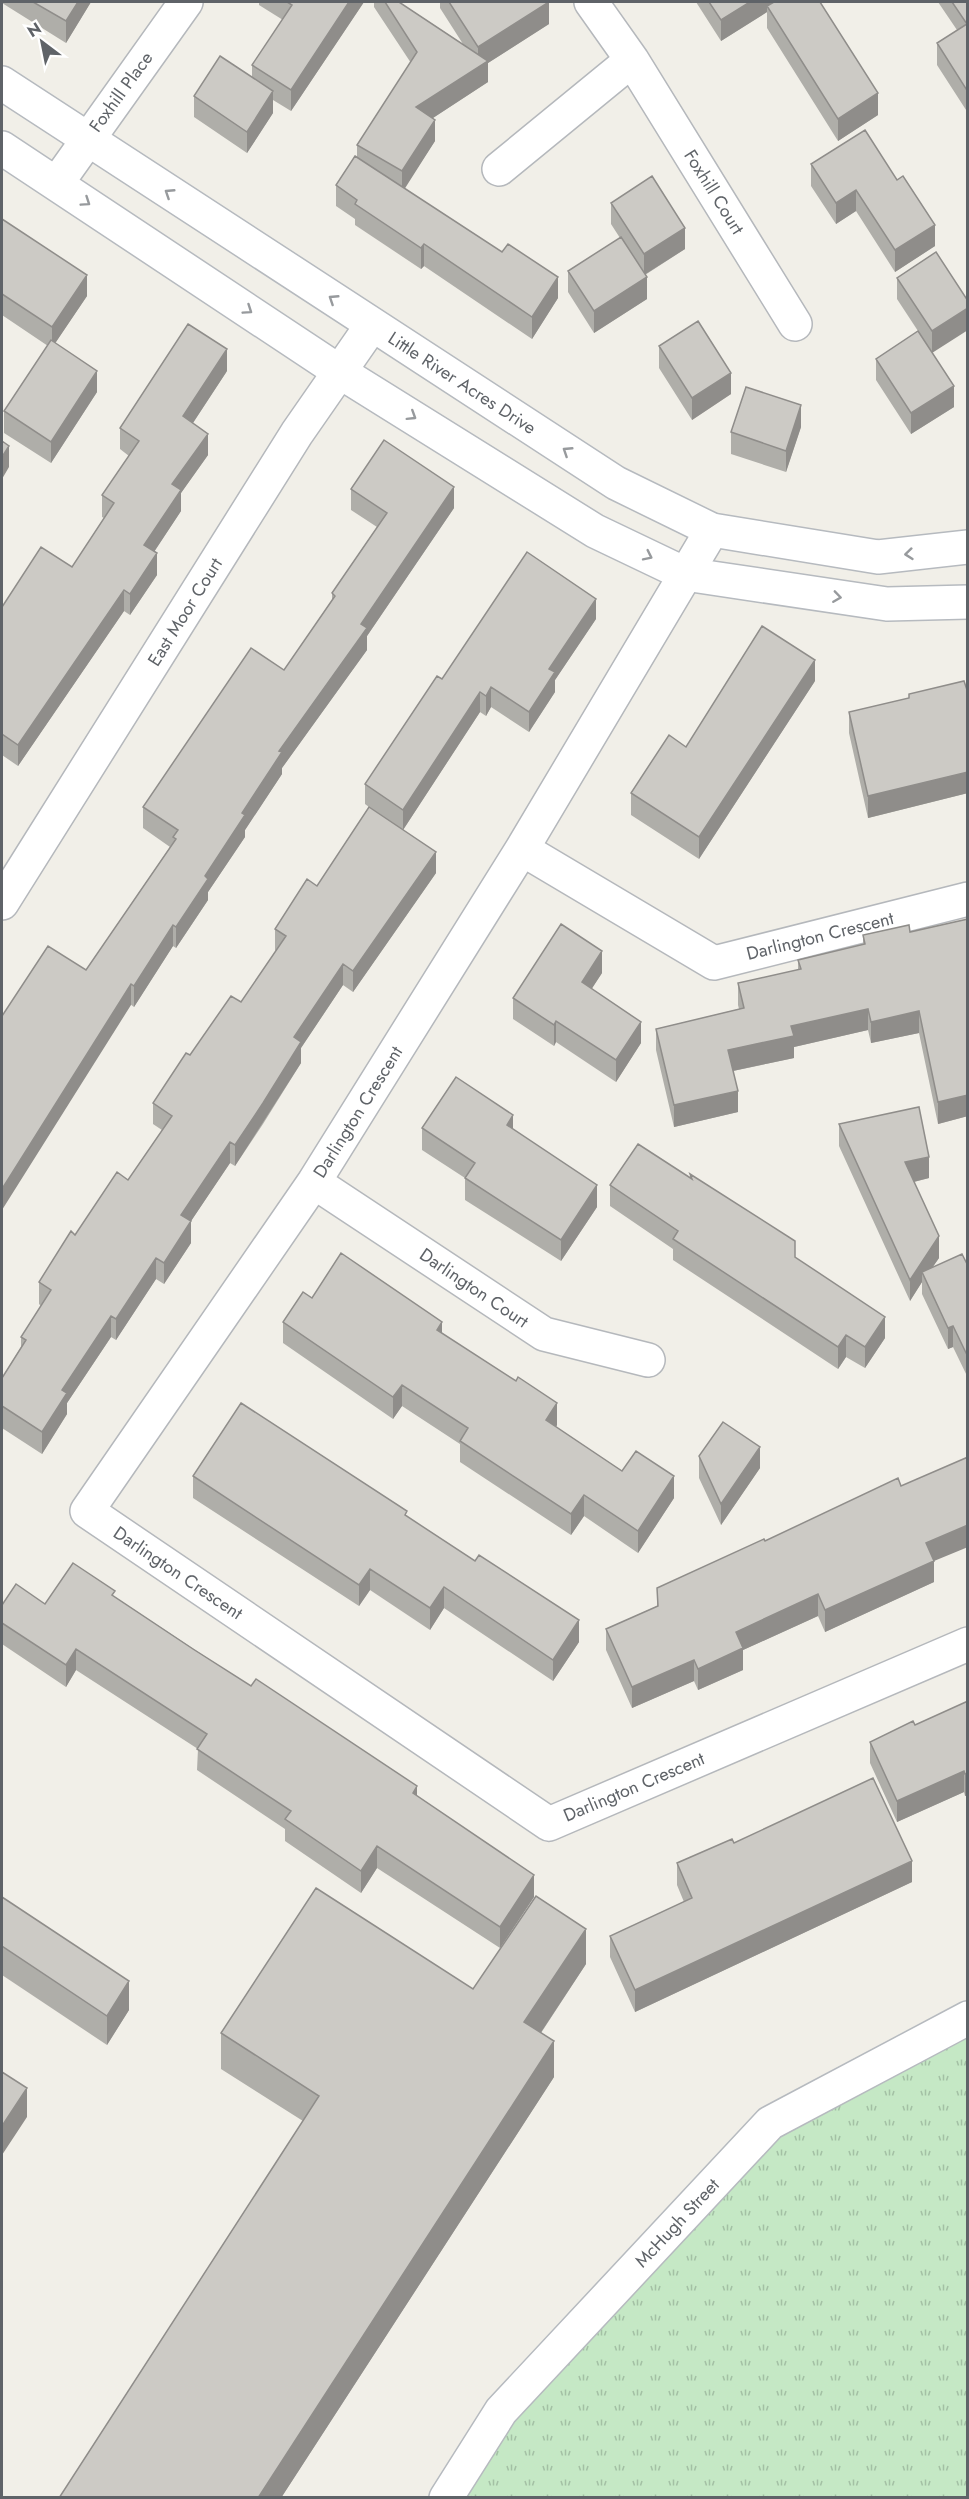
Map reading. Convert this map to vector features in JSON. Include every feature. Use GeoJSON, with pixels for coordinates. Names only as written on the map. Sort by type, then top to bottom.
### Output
{"type":"FeatureCollection","features":[{"type":"Feature","properties":{"kind":"street","name":"Foxhill Place"},"geometry":{"type":"LineString","coordinates":[[57,183],[186,2]]}},
{"type":"Feature","properties":{"kind":"street","name":"Foxhill Court"},"geometry":{"type":"LineString","coordinates":[[591,2],[632,60],[795,324]]}},
{"type":"Feature","properties":{"kind":"street"},"geometry":{"type":"LineString","coordinates":[[499,169],[632,60]]}},
{"type":"Feature","properties":{"kind":"street","name":"Little River Acres Drive"},"geometry":{"type":"LineString","coordinates":[[2,83],[616,483],[712,530],[878,557],[968,547]]}},
{"type":"Feature","properties":{"kind":"street"},"geometry":{"type":"LineString","coordinates":[[2,148],[340,372],[595,531],[685,574],[887,604],[968,602]]}},
{"type":"Feature","properties":{"kind":"street","name":"East Moor Court"},"geometry":{"type":"LineString","coordinates":[[2,903],[297,433],[372,324]]}},
{"type":"Feature","properties":{"kind":"street","name":"Darlington Crescent"},"geometry":{"type":"LineString","coordinates":[[712,530],[522,849],[314,1182],[87,1512],[549,1824],[968,1644]]}},
{"type":"Feature","properties":{"kind":"street","name":"Darlington Crescent"},"geometry":{"type":"LineString","coordinates":[[522,849],[714,963],[968,899]]}},
{"type":"Feature","properties":{"kind":"street","name":"Darlington Court"},"geometry":{"type":"LineString","coordinates":[[314,1182],[544,1334],[648,1360]]}},
{"type":"Feature","properties":{"kind":"street","name":"McHugh Street"},"geometry":{"type":"LineString","coordinates":[[446,2498],[501,2411],[770,2123],[968,2018]]}},
{"type":"Feature","properties":{"kind":"green space"},"geometry":{"type":"Polygon","coordinates":[[[967,2018],[967,2497],[446,2498],[770,2123],[967,2018]]]}},
{"type":"Feature","properties":{"kind":"building"},"geometry":{"type":"Polygon","coordinates":[[[33,2],[78,2],[66,21],[33,2]]]}},
{"type":"Feature","properties":{"kind":"building"},"geometry":{"type":"Polygon","coordinates":[[[287,2],[349,2],[291,90],[252,65],[292,5],[287,2]]]}},
{"type":"Feature","properties":{"kind":"building"},"geometry":{"type":"Polygon","coordinates":[[[385,2],[399,2],[488,61],[416,107],[435,120],[402,171],[357,145],[417,52],[385,2]]]}},
{"type":"Feature","properties":{"kind":"building"},"geometry":{"type":"Polygon","coordinates":[[[449,2],[549,2],[478,47],[449,2]]]}},
{"type":"Feature","properties":{"kind":"building"},"geometry":{"type":"Polygon","coordinates":[[[709,2],[750,2],[721,20],[709,2]]]}},
{"type":"Feature","properties":{"kind":"building"},"geometry":{"type":"Polygon","coordinates":[[[774,2],[820,2],[878,93],[838,119],[767,6],[774,2]]]}},
{"type":"Feature","properties":{"kind":"building"},"geometry":{"type":"Polygon","coordinates":[[[952,2],[968,2],[968,92],[937,43],[967,24],[952,2]]]}},
{"type":"Feature","properties":{"kind":"building"},"geometry":{"type":"Polygon","coordinates":[[[220,56],[273,91],[247,132],[194,96],[220,56]]]}},
{"type":"Feature","properties":{"kind":"building"},"geometry":{"type":"Polygon","coordinates":[[[865,130],[897,180],[903,176],[935,225],[895,250],[856,190],[836,203],[811,164],[865,130]]]}},
{"type":"Feature","properties":{"kind":"building"},"geometry":{"type":"Polygon","coordinates":[[[355,156],[502,252],[508,244],[558,277],[532,317],[424,244],[421,248],[355,204],[357,200],[336,185],[355,156]]]}},
{"type":"Feature","properties":{"kind":"building"},"geometry":{"type":"Polygon","coordinates":[[[652,176],[685,228],[644,254],[611,203],[652,176]]]}},
{"type":"Feature","properties":{"kind":"building"},"geometry":{"type":"Polygon","coordinates":[[[2,219],[87,275],[52,327],[2,294],[2,219]]]}},
{"type":"Feature","properties":{"kind":"building"},"geometry":{"type":"Polygon","coordinates":[[[621,237],[647,277],[594,311],[568,271],[621,237]]]}},
{"type":"Feature","properties":{"kind":"building"},"geometry":{"type":"Polygon","coordinates":[[[936,252],[968,301],[968,308],[932,331],[897,278],[936,252]]]}},
{"type":"Feature","properties":{"kind":"building"},"geometry":{"type":"Polygon","coordinates":[[[698,321],[731,373],[692,398],[659,346],[698,321]]]}},
{"type":"Feature","properties":{"kind":"building"},"geometry":{"type":"Polygon","coordinates":[[[188,324],[227,349],[183,416],[208,434],[172,484],[181,490],[144,545],[157,553],[130,594],[124,590],[18,745],[2,734],[2,607],[41,547],[72,567],[114,503],[102,495],[139,441],[120,428],[188,324]]]}},
{"type":"Feature","properties":{"kind":"building"},"geometry":{"type":"Polygon","coordinates":[[[918,331],[954,386],[911,413],[876,359],[918,331]]]}},
{"type":"Feature","properties":{"kind":"building"},"geometry":{"type":"Polygon","coordinates":[[[51,340],[97,371],[51,442],[4,411],[51,340]]]}},
{"type":"Feature","properties":{"kind":"building"},"geometry":{"type":"Polygon","coordinates":[[[746,387],[801,405],[786,451],[731,432],[746,387]]]}},
{"type":"Feature","properties":{"kind":"building"},"geometry":{"type":"Polygon","coordinates":[[[384,440],[454,487],[361,624],[367,628],[279,751],[282,752],[242,813],[245,815],[205,876],[208,879],[176,927],[173,925],[134,986],[131,984],[2,1189],[2,1016],[48,946],[86,970],[176,839],[173,837],[178,830],[143,807],[251,648],[284,670],[335,596],[332,593],[387,513],[351,489],[384,440]]]}},
{"type":"Feature","properties":{"kind":"building"},"geometry":{"type":"Polygon","coordinates":[[[2,441],[9,446],[2,457],[2,441]]]}},
{"type":"Feature","properties":{"kind":"building"},"geometry":{"type":"Polygon","coordinates":[[[527,552],[596,599],[549,669],[555,672],[529,712],[491,687],[486,696],[480,692],[403,810],[365,784],[437,676],[442,679],[527,552]]]}},
{"type":"Feature","properties":{"kind":"building"},"geometry":{"type":"Polygon","coordinates":[[[762,626],[815,660],[699,837],[631,793],[669,735],[686,747],[762,626]]]}},
{"type":"Feature","properties":{"kind":"building"},"geometry":{"type":"Polygon","coordinates":[[[964,681],[968,693],[968,772],[868,796],[849,712],[909,698],[909,694],[964,681]]]}},
{"type":"Feature","properties":{"kind":"building"},"geometry":{"type":"Polygon","coordinates":[[[369,807],[436,852],[353,971],[343,964],[294,1037],[301,1042],[263,1103],[235,1145],[230,1142],[181,1215],[191,1221],[164,1263],[156,1258],[116,1319],[111,1316],[62,1390],[67,1393],[42,1432],[2,1406],[2,1378],[26,1340],[21,1337],[51,1290],[39,1282],[71,1231],[75,1235],[117,1172],[128,1180],[172,1116],[153,1103],[186,1053],[190,1055],[231,996],[241,1002],[286,936],[275,929],[307,879],[317,886],[369,807]]]}},
{"type":"Feature","properties":{"kind":"building"},"geometry":{"type":"Polygon","coordinates":[[[968,919],[968,1095],[938,1102],[919,1011],[871,1022],[868,1009],[791,1026],[794,1036],[728,1050],[738,1091],[674,1105],[656,1029],[744,1008],[738,983],[801,969],[798,960],[865,944],[863,935],[909,925],[910,932],[968,919]]]}},
{"type":"Feature","properties":{"kind":"building"},"geometry":{"type":"Polygon","coordinates":[[[561,924],[602,951],[582,982],[641,1022],[616,1060],[556,1021],[554,1025],[513,998],[561,924]]]}},
{"type":"Feature","properties":{"kind":"building"},"geometry":{"type":"Polygon","coordinates":[[[456,1077],[513,1115],[507,1125],[597,1185],[561,1240],[465,1178],[475,1163],[422,1128],[456,1077]]]}},
{"type":"Feature","properties":{"kind":"building"},"geometry":{"type":"Polygon","coordinates":[[[919,1107],[929,1157],[905,1162],[939,1236],[910,1280],[839,1124],[919,1107]]]}},
{"type":"Feature","properties":{"kind":"building"},"geometry":{"type":"Polygon","coordinates":[[[638,1144],[692,1179],[690,1174],[795,1241],[795,1257],[885,1317],[865,1347],[846,1335],[838,1347],[673,1239],[678,1231],[610,1185],[638,1144]]]}},
{"type":"Feature","properties":{"kind":"building"},"geometry":{"type":"Polygon","coordinates":[[[341,1253],[442,1322],[437,1330],[516,1381],[518,1377],[557,1403],[546,1420],[622,1471],[636,1451],[674,1476],[638,1531],[584,1495],[571,1514],[460,1441],[468,1428],[402,1385],[393,1397],[283,1322],[303,1292],[312,1298],[341,1253]]]}},
{"type":"Feature","properties":{"kind":"building"},"geometry":{"type":"Polygon","coordinates":[[[962,1254],[968,1266],[968,1357],[953,1326],[948,1328],[922,1272],[962,1254]]]}},
{"type":"Feature","properties":{"kind":"building"},"geometry":{"type":"Polygon","coordinates":[[[241,1403],[407,1511],[405,1515],[475,1561],[479,1555],[579,1620],[553,1660],[444,1587],[430,1608],[370,1569],[359,1585],[193,1476],[241,1403]]]}},
{"type":"Feature","properties":{"kind":"building"},"geometry":{"type":"Polygon","coordinates":[[[723,1422],[760,1447],[721,1504],[699,1456],[723,1422]]]}},
{"type":"Feature","properties":{"kind":"building"},"geometry":{"type":"Polygon","coordinates":[[[968,1457],[968,1525],[926,1543],[934,1561],[825,1610],[818,1594],[736,1632],[743,1648],[698,1669],[694,1660],[632,1687],[606,1629],[658,1606],[657,1588],[764,1539],[765,1541],[898,1478],[901,1486],[968,1457]]]}},
{"type":"Feature","properties":{"kind":"building"},"geometry":{"type":"Polygon","coordinates":[[[73,1563],[115,1591],[112,1595],[193,1649],[251,1686],[256,1679],[417,1786],[413,1793],[534,1875],[500,1927],[377,1846],[361,1871],[285,1819],[291,1811],[197,1749],[207,1734],[76,1649],[66,1665],[2,1623],[2,1605],[16,1584],[45,1604],[73,1563]]]}},
{"type":"Feature","properties":{"kind":"building"},"geometry":{"type":"Polygon","coordinates":[[[968,1701],[968,1773],[965,1774],[964,1771],[897,1801],[870,1742],[913,1721],[915,1725],[968,1701]]]}},
{"type":"Feature","properties":{"kind":"building"},"geometry":{"type":"Polygon","coordinates":[[[873,1778],[912,1861],[635,1990],[610,1936],[692,1898],[677,1863],[732,1839],[734,1843],[873,1778]]]}},
{"type":"Feature","properties":{"kind":"building"},"geometry":{"type":"Polygon","coordinates":[[[316,1888],[473,1989],[536,1896],[586,1929],[524,2022],[554,2041],[258,2498],[59,2498],[319,2096],[221,2033],[316,1888]]]}},
{"type":"Feature","properties":{"kind":"building"},"geometry":{"type":"Polygon","coordinates":[[[2,1897],[129,1981],[107,2016],[2,1946],[2,1897]]]}},
{"type":"Feature","properties":{"kind":"building"},"geometry":{"type":"Polygon","coordinates":[[[2,2072],[27,2088],[2,2126],[2,2072]]]}}]}
